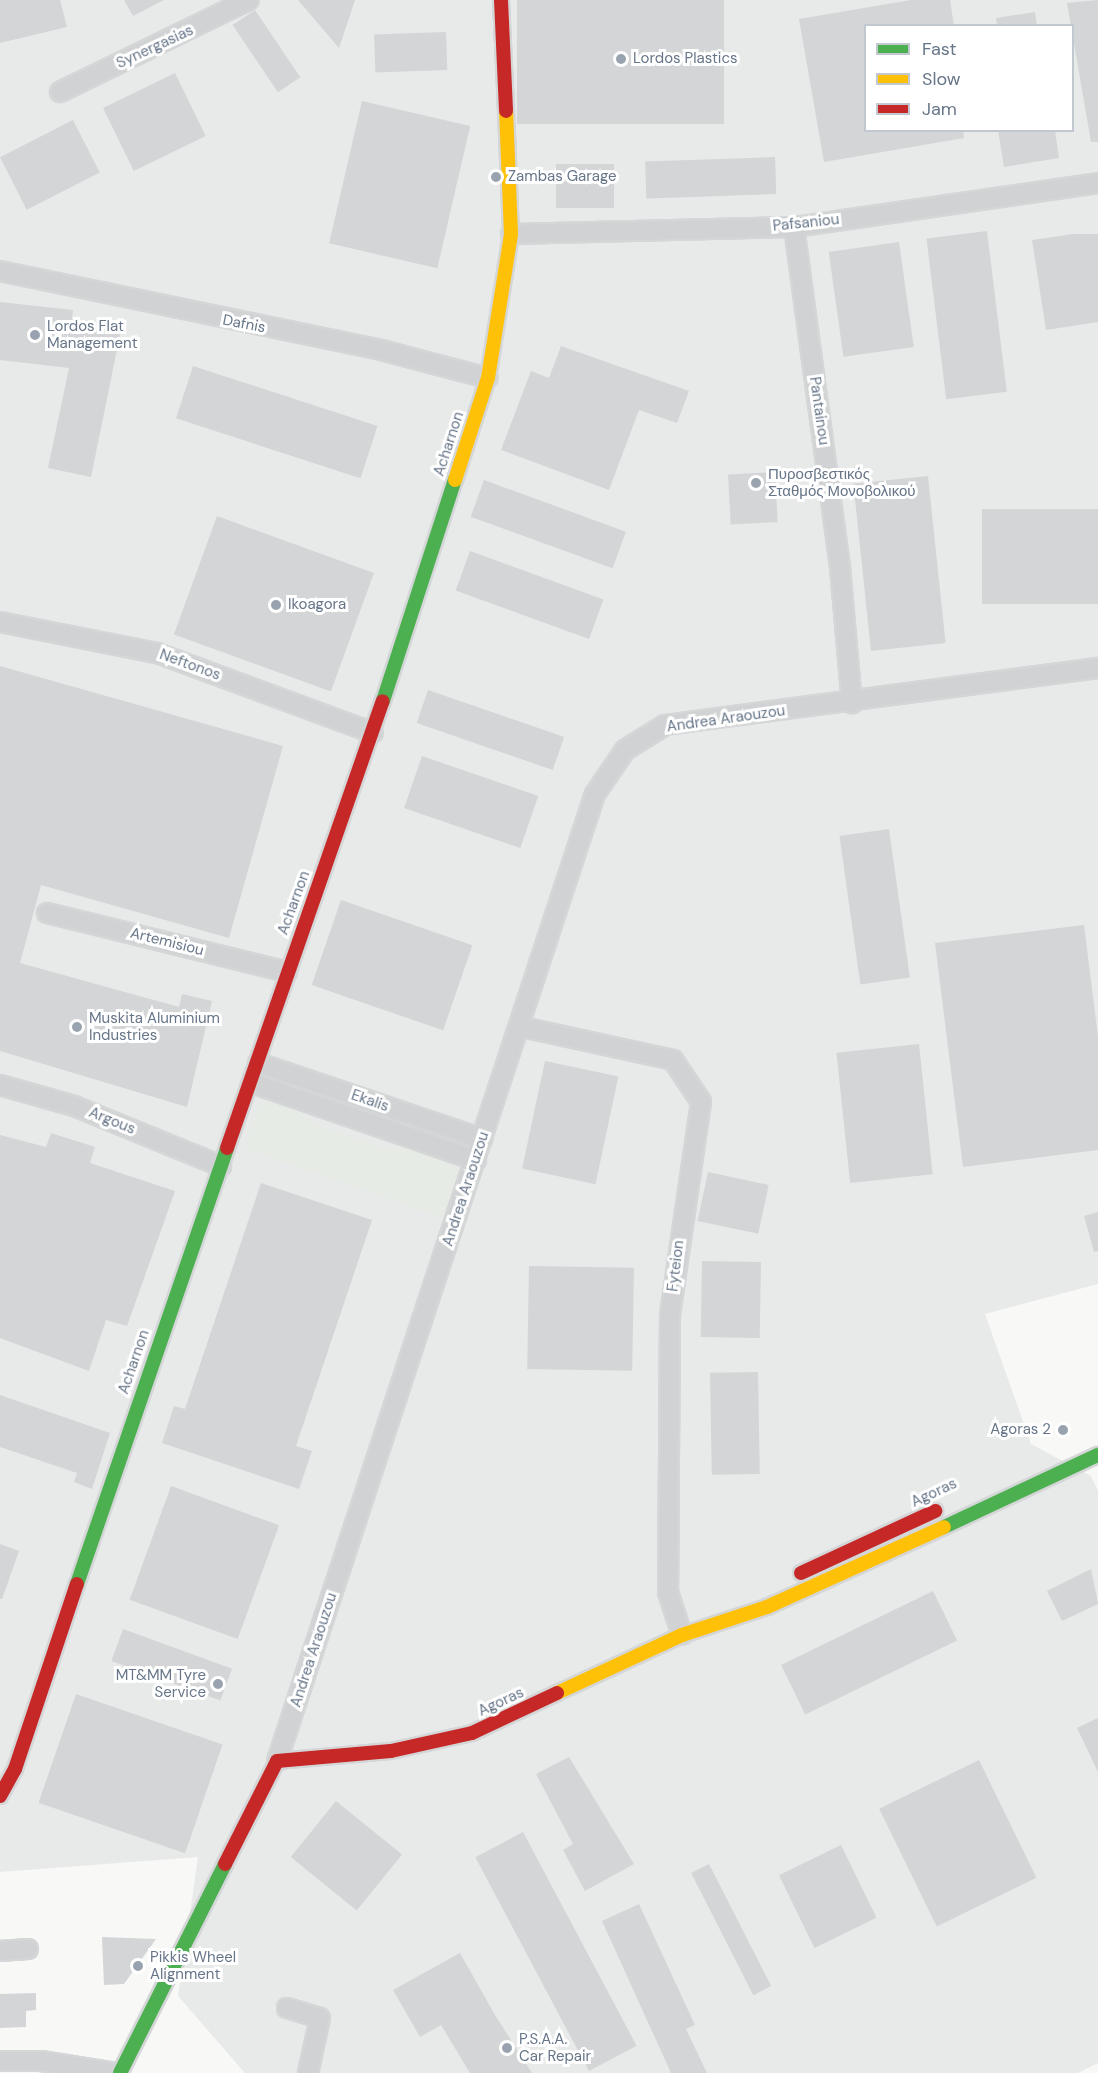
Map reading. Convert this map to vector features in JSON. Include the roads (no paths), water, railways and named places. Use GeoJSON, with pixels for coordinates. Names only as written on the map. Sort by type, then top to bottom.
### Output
{"type":"FeatureCollection","features":[{"type":"Feature","properties":{"kind":"street","name":"Synergasias"},"geometry":{"type":"LineString","coordinates":[[60,92],[249,0]]}},
{"type":"Feature","properties":{"kind":"street","name":"Acharnon"},"geometry":{"type":"LineString","coordinates":[[0,1796],[15,1769],[221,1166],[252,1083],[287,972],[374,733],[488,378],[511,234],[501,0]]}},
{"type":"Feature","properties":{"kind":"street","name":"Pafsaniou"},"geometry":{"type":"LineString","coordinates":[[511,234],[794,227],[1098,183]]}},
{"type":"Feature","properties":{"kind":"street","name":"Pantainou"},"geometry":{"type":"LineString","coordinates":[[794,227],[840,567],[852,703]]}},
{"type":"Feature","properties":{"kind":"street","name":"Dafnis"},"geometry":{"type":"LineString","coordinates":[[0,271],[385,351],[488,378]]}},
{"type":"Feature","properties":{"kind":"street","name":"Neftonos"},"geometry":{"type":"LineString","coordinates":[[0,622],[157,653],[374,733]]}},
{"type":"Feature","properties":{"kind":"street","name":"Andrea Araouzou"},"geometry":{"type":"LineString","coordinates":[[119,2073],[277,1761],[482,1139],[522,1027],[595,795],[625,750],[665,725],[852,703],[1098,668]]}},
{"type":"Feature","properties":{"kind":"street","name":"Artemisiou"},"geometry":{"type":"LineString","coordinates":[[46,913],[287,972]]}},
{"type":"Feature","properties":{"kind":"street","name":"Fyteion"},"geometry":{"type":"LineString","coordinates":[[522,1027],[673,1060],[701,1102],[670,1314],[668,1592],[682,1635]]}},
{"type":"Feature","properties":{"kind":"street","name":"Ekalis"},"geometry":{"type":"LineString","coordinates":[[258,1063],[482,1139]]}},
{"type":"Feature","properties":{"kind":"street"},"geometry":{"type":"LineString","coordinates":[[252,1083],[476,1160]]}},
{"type":"Feature","properties":{"kind":"street","name":"Argous"},"geometry":{"type":"LineString","coordinates":[[0,1085],[74,1106],[221,1166]]}},
{"type":"Feature","properties":{"kind":"street","name":"Agoras"},"geometry":{"type":"LineString","coordinates":[[277,1761],[391,1751],[472,1733],[682,1635],[818,1584],[1098,1455]]}},
{"type":"Feature","properties":{"kind":"street","name":"Agoras"},"geometry":{"type":"LineString","coordinates":[[724,1620],[773,1587],[950,1504]]}},
{"type":"Feature","properties":{"kind":"street"},"geometry":{"type":"LineString","coordinates":[[0,1951],[28,1949]]}},
{"type":"Feature","properties":{"kind":"street"},"geometry":{"type":"LineString","coordinates":[[287,2008],[320,2018],[308,2073]]}},
{"type":"Feature","properties":{"kind":"street"},"geometry":{"type":"LineString","coordinates":[[0,2061],[41,2061],[119,2073]]}},
{"type":"Feature","properties":{"kind":"place","name":"Lordos Plastics"},"geometry":{"type":"Point","coordinates":[621,59]}},
{"type":"Feature","properties":{"kind":"place","name":"Zambas Garage"},"geometry":{"type":"Point","coordinates":[496,177]}},
{"type":"Feature","properties":{"kind":"place","name":"Lordos Flat Management"},"geometry":{"type":"Point","coordinates":[35,335]}},
{"type":"Feature","properties":{"kind":"place","name":"Πυροσβεστικός Σταθμός Μονοβολικού"},"geometry":{"type":"Point","coordinates":[756,483]}},
{"type":"Feature","properties":{"kind":"place","name":"Ikoagora"},"geometry":{"type":"Point","coordinates":[276,605]}},
{"type":"Feature","properties":{"kind":"place","name":"Muskita Aluminium Industries"},"geometry":{"type":"Point","coordinates":[77,1027]}},
{"type":"Feature","properties":{"kind":"place","name":"Agoras 2"},"geometry":{"type":"Point","coordinates":[1063,1430]}},
{"type":"Feature","properties":{"kind":"place","name":"MT&MM Tyre Service"},"geometry":{"type":"Point","coordinates":[218,1684]}},
{"type":"Feature","properties":{"kind":"place","name":"Pikkis Wheel Alignment"},"geometry":{"type":"Point","coordinates":[138,1966]}},
{"type":"Feature","properties":{"kind":"place","name":"P.S.A.A. Car Repair"},"geometry":{"type":"Point","coordinates":[507,2048]}}]}
